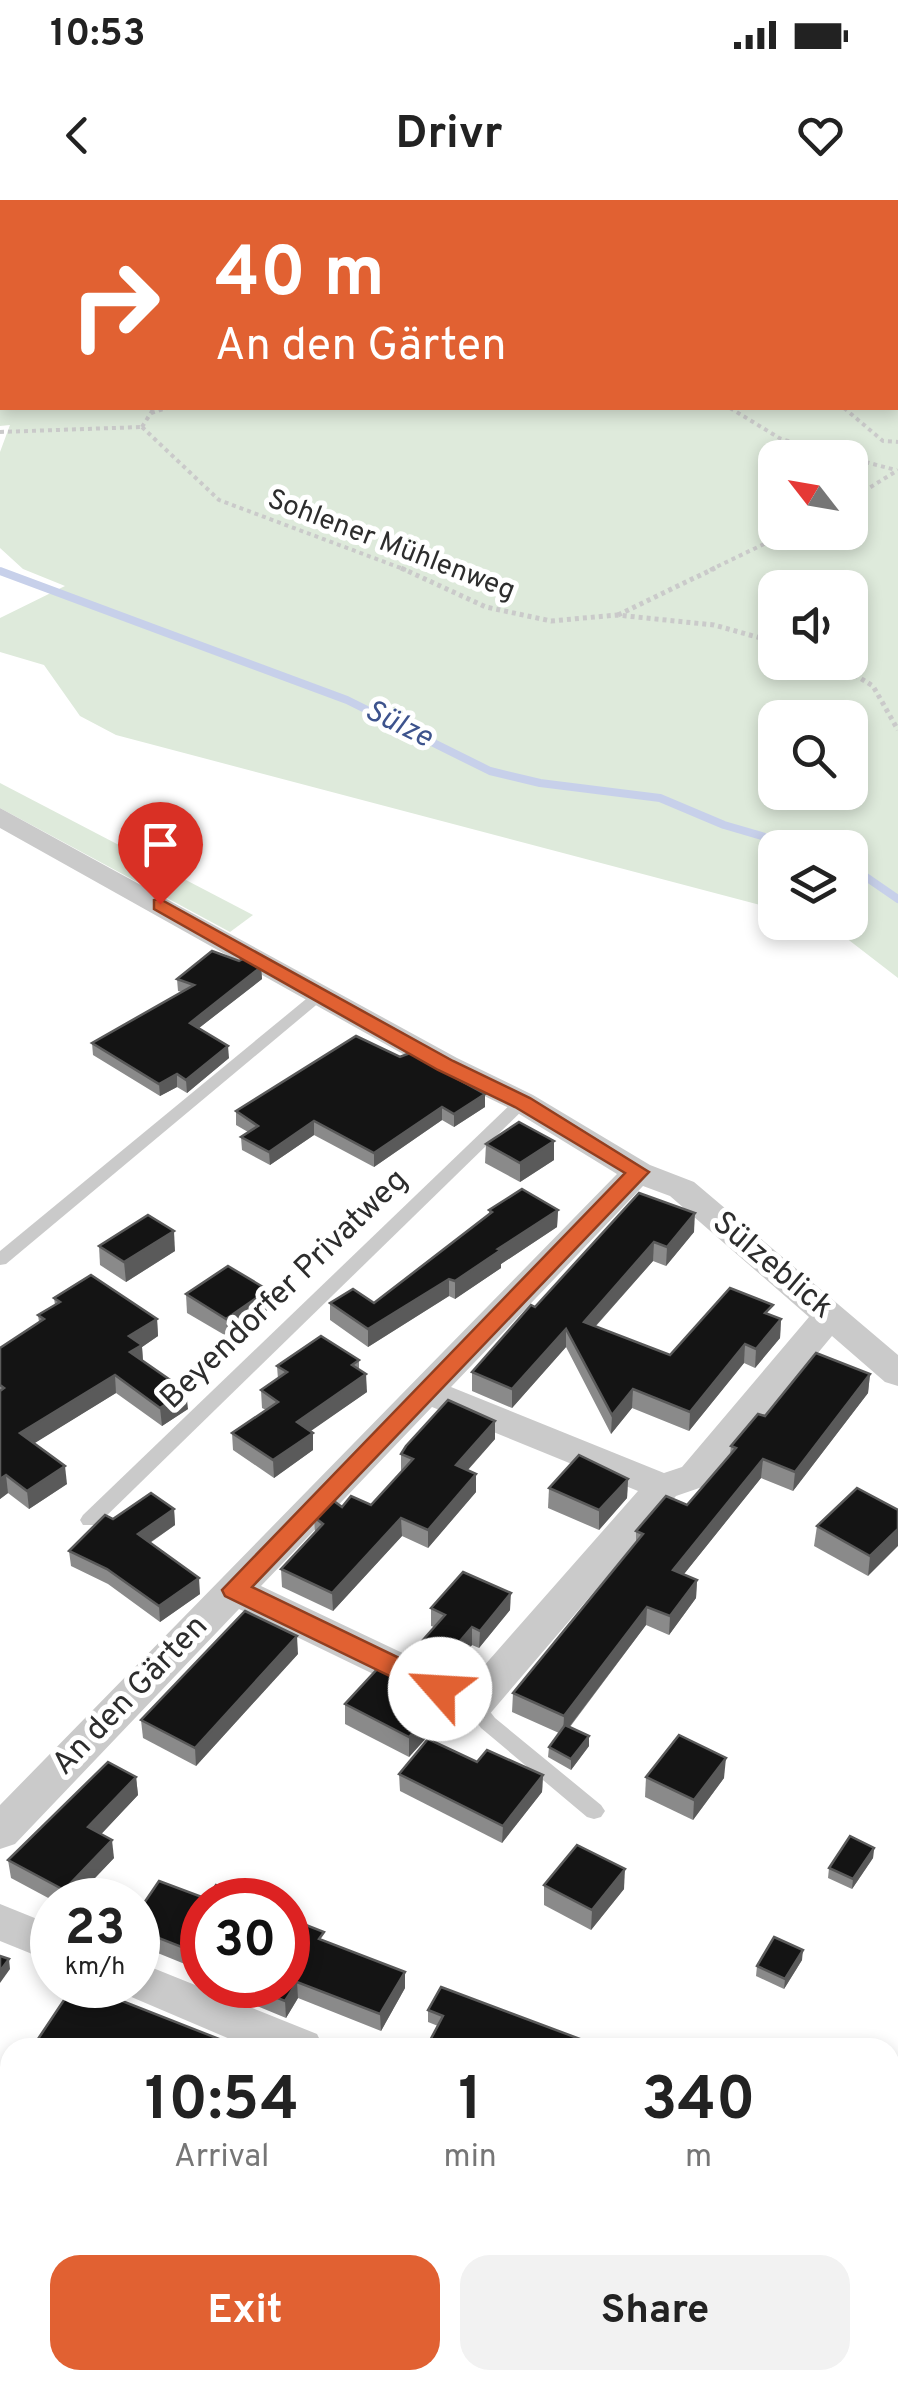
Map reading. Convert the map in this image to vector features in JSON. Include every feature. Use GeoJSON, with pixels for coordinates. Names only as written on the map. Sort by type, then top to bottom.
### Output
{"type":"FeatureCollection","features":[{"type":"Feature","properties":{"kind":"street","name":"Sülzeblick"},"geometry":{"type":"LineString","coordinates":[[0,816],[446,1066],[522,1102],[638,1172],[682,1189],[898,1374]]}},
{"type":"Feature","properties":{"kind":"street","name":"An den Gärten"},"geometry":{"type":"LineString","coordinates":[[0,1832],[638,1172]]}},
{"type":"Feature","properties":{"kind":"street"},"geometry":{"type":"LineString","coordinates":[[234,1590],[474,1705],[663,1487],[695,1476],[830,1315]]}},
{"type":"Feature","properties":{"kind":"street"},"geometry":{"type":"LineString","coordinates":[[427,1391],[663,1487]]}},
{"type":"Feature","properties":{"kind":"street"},"geometry":{"type":"LineString","coordinates":[[0,1922],[30,1935]]}},
{"type":"Feature","properties":{"kind":"street"},"geometry":{"type":"LineString","coordinates":[[160,1989],[277,2038]]}},
{"type":"Feature","properties":{"kind":"lane"},"geometry":{"type":"LineString","coordinates":[[0,1260],[322,994]]}},
{"type":"Feature","properties":{"kind":"lane","name":"Beyendorfer Privatweg"},"geometry":{"type":"LineString","coordinates":[[90,1520],[522,1102]]}},
{"type":"Feature","properties":{"kind":"lane"},"geometry":{"type":"LineString","coordinates":[[474,1705],[488,1722],[594,1810]]}},
{"type":"Feature","properties":{"kind":"path"},"geometry":{"type":"LineString","coordinates":[[0,432],[142,428],[152,410]]}},
{"type":"Feature","properties":{"kind":"path"},"geometry":{"type":"LineString","coordinates":[[733,410],[785,440]]}},
{"type":"Feature","properties":{"kind":"path"},"geometry":{"type":"LineString","coordinates":[[846,410],[883,441],[898,439]]}},
{"type":"Feature","properties":{"kind":"path","name":"Sohlener Mühlenweg"},"geometry":{"type":"LineString","coordinates":[[142,428],[219,500],[371,554],[486,607],[551,621],[616,616],[714,625],[758,637]]}},
{"type":"Feature","properties":{"kind":"path"},"geometry":{"type":"LineString","coordinates":[[868,463],[897,470]]}},
{"type":"Feature","properties":{"kind":"path"},"geometry":{"type":"LineString","coordinates":[[868,489],[897,470]]}},
{"type":"Feature","properties":{"kind":"path"},"geometry":{"type":"LineString","coordinates":[[616,616],[758,547]]}},
{"type":"Feature","properties":{"kind":"path"},"geometry":{"type":"LineString","coordinates":[[862,680],[872,686],[898,730]]}},
{"type":"Feature","properties":{"kind":"green space"},"geometry":{"type":"Polygon","coordinates":[[[0,410],[898,410],[898,978],[849,940],[868,940],[868,830],[758,830],[758,905],[116,735],[80,716],[44,665],[0,652],[0,618],[65,586],[23,569],[0,548],[0,452],[10,425],[0,426],[0,410]]]}},
{"type":"Feature","properties":{"kind":"green space"},"geometry":{"type":"Polygon","coordinates":[[[0,783],[253,915],[230,932],[0,808],[0,783]]]}},
{"type":"Feature","properties":{"kind":"building"},"geometry":{"type":"Polygon","coordinates":[[[212,951],[239,961],[245,958],[261,967],[190,1023],[228,1046],[186,1080],[177,1074],[159,1084],[92,1043],[194,985],[177,979],[212,951]]]}},
{"type":"Feature","properties":{"kind":"building"},"geometry":{"type":"Polygon","coordinates":[[[356,1036],[400,1057],[410,1053],[485,1094],[454,1114],[442,1107],[374,1153],[314,1121],[269,1152],[241,1137],[258,1126],[236,1111],[356,1036]]]}},
{"type":"Feature","properties":{"kind":"building"},"geometry":{"type":"Polygon","coordinates":[[[519,1122],[554,1141],[520,1163],[486,1144],[519,1122]]]}},
{"type":"Feature","properties":{"kind":"building"},"geometry":{"type":"Polygon","coordinates":[[[522,1189],[558,1210],[455,1281],[449,1279],[368,1329],[330,1303],[353,1289],[374,1303],[492,1212],[489,1210],[522,1189]]]}},
{"type":"Feature","properties":{"kind":"building"},"geometry":{"type":"Polygon","coordinates":[[[639,1193],[695,1213],[667,1247],[654,1242],[584,1322],[670,1355],[730,1288],[773,1305],[765,1313],[781,1319],[756,1349],[745,1344],[690,1412],[633,1389],[612,1415],[566,1329],[512,1389],[472,1372],[531,1305],[535,1307],[639,1193]]]}},
{"type":"Feature","properties":{"kind":"building"},"geometry":{"type":"Polygon","coordinates":[[[148,1215],[174,1231],[124,1262],[99,1246],[148,1215]]]}},
{"type":"Feature","properties":{"kind":"building"},"geometry":{"type":"Polygon","coordinates":[[[228,1266],[268,1290],[226,1319],[186,1294],[228,1266]]]}},
{"type":"Feature","properties":{"kind":"building"},"geometry":{"type":"Polygon","coordinates":[[[91,1275],[157,1319],[129,1336],[142,1345],[130,1352],[186,1391],[160,1408],[115,1375],[20,1433],[65,1466],[27,1491],[6,1475],[0,1479],[0,1391],[4,1388],[0,1385],[0,1348],[44,1319],[38,1315],[60,1302],[54,1298],[91,1275]]]}},
{"type":"Feature","properties":{"kind":"building"},"geometry":{"type":"Polygon","coordinates":[[[321,1336],[359,1360],[352,1365],[366,1374],[297,1422],[313,1433],[273,1460],[232,1433],[278,1402],[261,1390],[287,1372],[277,1366],[321,1336]]]}},
{"type":"Feature","properties":{"kind":"building"},"geometry":{"type":"Polygon","coordinates":[[[816,1353],[870,1374],[795,1472],[763,1459],[673,1570],[697,1580],[670,1616],[647,1607],[564,1716],[513,1693],[643,1534],[636,1531],[666,1496],[687,1505],[736,1448],[731,1446],[758,1414],[765,1416],[816,1353]]]}},
{"type":"Feature","properties":{"kind":"building"},"geometry":{"type":"Polygon","coordinates":[[[448,1400],[495,1421],[456,1465],[476,1474],[428,1530],[401,1518],[332,1593],[281,1569],[323,1524],[314,1517],[331,1499],[342,1507],[351,1496],[371,1505],[413,1459],[401,1454],[406,1446],[448,1400]]]}},
{"type":"Feature","properties":{"kind":"building"},"geometry":{"type":"Polygon","coordinates":[[[579,1455],[628,1479],[599,1510],[549,1488],[579,1455]]]}},
{"type":"Feature","properties":{"kind":"building"},"geometry":{"type":"Polygon","coordinates":[[[857,1488],[898,1510],[898,1529],[870,1556],[817,1526],[857,1488]]]}},
{"type":"Feature","properties":{"kind":"building"},"geometry":{"type":"Polygon","coordinates":[[[151,1493],[174,1509],[138,1534],[199,1578],[159,1606],[107,1569],[69,1551],[105,1515],[113,1519],[151,1493]]]}},
{"type":"Feature","properties":{"kind":"building"},"geometry":{"type":"Polygon","coordinates":[[[463,1572],[511,1593],[480,1631],[472,1627],[449,1654],[422,1641],[445,1615],[431,1608],[463,1572]]]}},
{"type":"Feature","properties":{"kind":"building"},"geometry":{"type":"Polygon","coordinates":[[[245,1611],[297,1636],[195,1748],[141,1720],[245,1611]]]}},
{"type":"Feature","properties":{"kind":"building"},"geometry":{"type":"Polygon","coordinates":[[[381,1665],[422,1682],[445,1697],[409,1737],[345,1704],[381,1665]]]}},
{"type":"Feature","properties":{"kind":"building"},"geometry":{"type":"Polygon","coordinates":[[[565,1725],[589,1736],[571,1759],[549,1747],[565,1725]]]}},
{"type":"Feature","properties":{"kind":"building"},"geometry":{"type":"Polygon","coordinates":[[[679,1735],[726,1758],[694,1800],[646,1777],[679,1735]]]}},
{"type":"Feature","properties":{"kind":"building"},"geometry":{"type":"Polygon","coordinates":[[[428,1739],[477,1762],[487,1750],[543,1775],[503,1826],[399,1774],[428,1739]]]}},
{"type":"Feature","properties":{"kind":"building"},"geometry":{"type":"Polygon","coordinates":[[[108,1762],[136,1777],[88,1827],[112,1840],[76,1878],[42,1878],[8,1860],[108,1762]]]}},
{"type":"Feature","properties":{"kind":"building"},"geometry":{"type":"Polygon","coordinates":[[[850,1836],[874,1848],[853,1879],[829,1868],[850,1836]]]}},
{"type":"Feature","properties":{"kind":"building"},"geometry":{"type":"Polygon","coordinates":[[[577,1845],[625,1869],[592,1910],[544,1885],[577,1845]]]}},
{"type":"Feature","properties":{"kind":"building"},"geometry":{"type":"Polygon","coordinates":[[[160,1881],[180,1889],[180,1946],[160,1939],[160,1881]]]}},
{"type":"Feature","properties":{"kind":"building"},"geometry":{"type":"Polygon","coordinates":[[[310,1927],[324,1932],[319,1939],[405,1972],[380,2014],[310,1987],[310,1927]]]}},
{"type":"Feature","properties":{"kind":"building"},"geometry":{"type":"Polygon","coordinates":[[[774,1937],[803,1950],[785,1979],[757,1966],[774,1937]]]}},
{"type":"Feature","properties":{"kind":"building"},"geometry":{"type":"Polygon","coordinates":[[[0,1956],[9,1959],[0,1971],[0,1956]]]}},
{"type":"Feature","properties":{"kind":"building"},"geometry":{"type":"Polygon","coordinates":[[[441,1987],[577,2038],[431,2038],[443,2016],[428,2010],[441,1987]]]}},
{"type":"Feature","properties":{"kind":"building"},"geometry":{"type":"Polygon","coordinates":[[[59,2008],[140,2008],[216,2038],[39,2038],[59,2008]]]}},
{"type":"Feature","properties":{"kind":"waterway","name":"Sülze"},"geometry":{"type":"LineString","coordinates":[[0,571],[347,700],[490,771],[540,783],[660,798],[758,835]]}},
{"type":"Feature","properties":{"kind":"waterway","name":"Sülze"},"geometry":{"type":"LineString","coordinates":[[868,878],[898,899]]}},
{"type":"Feature","properties":{"kind":"route"},"geometry":{"type":"LineString","coordinates":[[160,904],[446,1066],[522,1102],[638,1172],[234,1590],[440,1689]]}}]}
